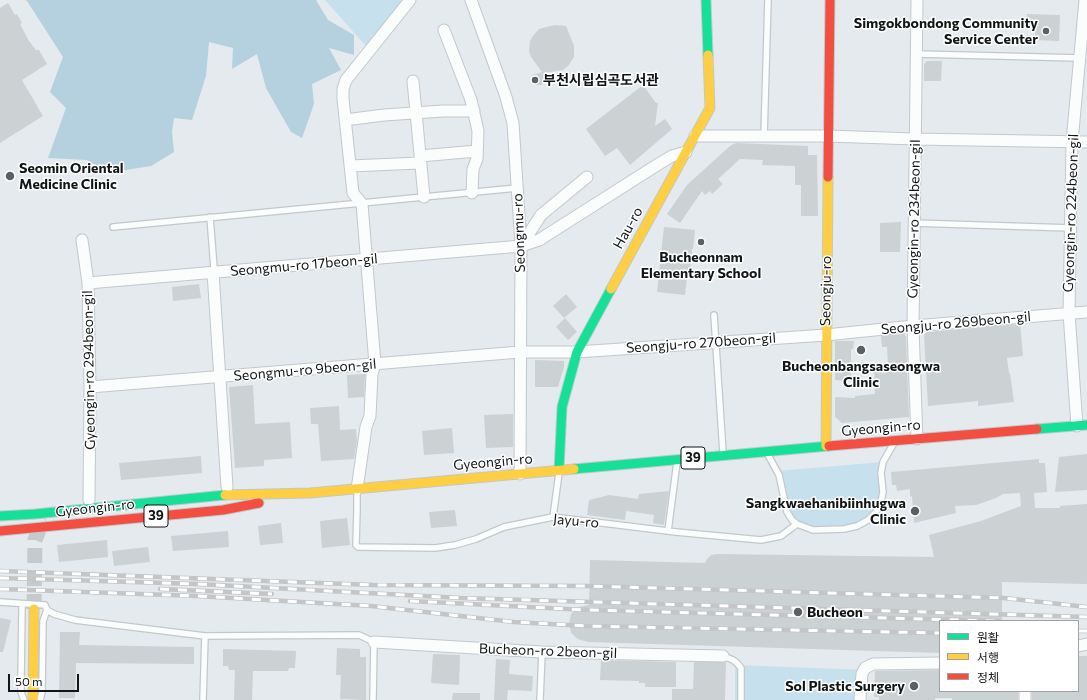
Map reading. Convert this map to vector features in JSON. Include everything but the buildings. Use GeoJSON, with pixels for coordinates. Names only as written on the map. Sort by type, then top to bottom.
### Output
{"type":"FeatureCollection","features":[{"type":"Feature","properties":{"kind":"main road","name":"Seongju-ro"},"geometry":{"type":"LineString","coordinates":[[826,446],[830,0]]}},
{"type":"Feature","properties":{"kind":"main road","name":"Hau-ro"},"geometry":{"type":"LineString","coordinates":[[559,470],[562,408],[577,352],[710,108],[703,1]]}},
{"type":"Feature","properties":{"kind":"main road","name":"Gyeongin-ro"},"geometry":{"type":"LineString","coordinates":[[0,516],[43,514],[227,495],[310,493],[766,451],[1082,426]]}},
{"type":"Feature","properties":{"kind":"main road","name":"Gyeongin-ro"},"geometry":{"type":"LineString","coordinates":[[23,505],[227,486],[310,493]]}},
{"type":"Feature","properties":{"kind":"main road","name":"Gyeongin-ro"},"geometry":{"type":"LineString","coordinates":[[0,531],[223,510],[310,493]]}},
{"type":"Feature","properties":{"kind":"main road"},"geometry":{"type":"LineString","coordinates":[[52,516],[220,503],[310,493]]}},
{"type":"Feature","properties":{"kind":"main road"},"geometry":{"type":"LineString","coordinates":[[0,520],[22,519]]}},
{"type":"Feature","properties":{"kind":"main road"},"geometry":{"type":"LineString","coordinates":[[33,700],[34,609]]}},
{"type":"Feature","properties":{"kind":"street"},"geometry":{"type":"LineString","coordinates":[[357,489],[366,427],[370,416],[372,374],[375,364],[362,204],[353,193],[343,89],[346,80],[410,0]]}},
{"type":"Feature","properties":{"kind":"street","name":"Seongmu-ro"},"geometry":{"type":"LineString","coordinates":[[471,0],[506,97],[513,123],[521,246],[520,474]]}},
{"type":"Feature","properties":{"kind":"street","name":"Gyeongin-ro 234beon-gil"},"geometry":{"type":"LineString","coordinates":[[917,0],[913,223],[913,326],[917,439]]}},
{"type":"Feature","properties":{"kind":"street","name":"Gyeongin-ro 224beon-gil"},"geometry":{"type":"LineString","coordinates":[[1082,426],[1069,313],[1072,142],[1085,0]]}},
{"type":"Feature","properties":{"kind":"street"},"geometry":{"type":"LineString","coordinates":[[444,30],[462,74],[474,111],[479,135],[473,169],[472,192]]}},
{"type":"Feature","properties":{"kind":"street"},"geometry":{"type":"LineString","coordinates":[[413,81],[424,198]]}},
{"type":"Feature","properties":{"kind":"street"},"geometry":{"type":"LineString","coordinates":[[345,120],[443,111],[474,111]]}},
{"type":"Feature","properties":{"kind":"street"},"geometry":{"type":"LineString","coordinates":[[695,136],[828,136],[1087,142]]}},
{"type":"Feature","properties":{"kind":"street"},"geometry":{"type":"LineString","coordinates":[[350,166],[420,159],[477,150]]}},
{"type":"Feature","properties":{"kind":"street","name":"Seongmu-ro 17beon-gil"},"geometry":{"type":"LineString","coordinates":[[88,283],[521,246],[538,240],[627,182],[672,156],[686,152]]}},
{"type":"Feature","properties":{"kind":"street"},"geometry":{"type":"LineString","coordinates":[[521,246],[541,215],[587,177]]}},
{"type":"Feature","properties":{"kind":"street","name":"Gyeongin-ro 294beon-gil"},"geometry":{"type":"LineString","coordinates":[[82,240],[88,283],[90,387],[89,500]]}},
{"type":"Feature","properties":{"kind":"street"},"geometry":{"type":"LineString","coordinates":[[213,272],[227,486]]}},
{"type":"Feature","properties":{"kind":"street","name":"Seongju-ro 269beon-gil"},"geometry":{"type":"LineString","coordinates":[[826,335],[913,326],[1087,312]]}},
{"type":"Feature","properties":{"kind":"street","name":"Seongju-ro 270beon-gil"},"geometry":{"type":"LineString","coordinates":[[520,352],[577,352],[826,335]]}},
{"type":"Feature","properties":{"kind":"street","name":"Seongmu-ro 9beon-gil"},"geometry":{"type":"LineString","coordinates":[[90,387],[520,352]]}},
{"type":"Feature","properties":{"kind":"street","name":"Bucheon-ro 2beon-gil"},"geometry":{"type":"LineString","coordinates":[[374,642],[542,652],[723,656]]}},
{"type":"Feature","properties":{"kind":"street"},"geometry":{"type":"LineString","coordinates":[[860,700],[862,674],[865,668],[874,664],[939,663]]}},
{"type":"Feature","properties":{"kind":"lane"},"geometry":{"type":"LineString","coordinates":[[764,136],[768,0]]}},
{"type":"Feature","properties":{"kind":"lane"},"geometry":{"type":"LineString","coordinates":[[917,54],[1080,58]]}},
{"type":"Feature","properties":{"kind":"lane"},"geometry":{"type":"LineString","coordinates":[[113,227],[517,188]]}},
{"type":"Feature","properties":{"kind":"lane"},"geometry":{"type":"LineString","coordinates":[[210,217],[214,268],[213,272]]}},
{"type":"Feature","properties":{"kind":"lane"},"geometry":{"type":"LineString","coordinates":[[913,223],[1071,228]]}},
{"type":"Feature","properties":{"kind":"lane"},"geometry":{"type":"LineString","coordinates":[[714,314],[723,455]]}},
{"type":"Feature","properties":{"kind":"lane"},"geometry":{"type":"LineString","coordinates":[[766,451],[779,475],[787,512],[792,520],[797,524],[813,530],[844,529],[857,526],[868,520],[876,512],[881,502],[883,492],[881,472],[883,462],[896,441]]}},
{"type":"Feature","properties":{"kind":"lane"},"geometry":{"type":"LineString","coordinates":[[668,531],[678,459]]}},
{"type":"Feature","properties":{"kind":"lane"},"geometry":{"type":"LineString","coordinates":[[553,517],[559,470]]}},
{"type":"Feature","properties":{"kind":"lane","name":"Jayu-ro"},"geometry":{"type":"LineString","coordinates":[[357,489],[356,545],[358,547],[435,548],[476,540],[504,527],[553,517],[668,531],[761,540],[781,536],[797,524]]}},
{"type":"Feature","properties":{"kind":"lane"},"geometry":{"type":"LineString","coordinates":[[0,602],[45,605],[48,610],[54,614],[75,620],[205,636],[359,635],[374,642],[373,700]]}},
{"type":"Feature","properties":{"kind":"lane"},"geometry":{"type":"LineString","coordinates":[[22,604],[20,681],[21,692],[24,700]]}},
{"type":"Feature","properties":{"kind":"lane"},"geometry":{"type":"LineString","coordinates":[[40,700],[42,692],[43,621],[48,610]]}},
{"type":"Feature","properties":{"kind":"lane"},"geometry":{"type":"LineString","coordinates":[[203,700],[205,636]]}},
{"type":"Feature","properties":{"kind":"lane"},"geometry":{"type":"LineString","coordinates":[[540,700],[542,652]]}},
{"type":"Feature","properties":{"kind":"lane"},"geometry":{"type":"LineString","coordinates":[[723,656],[737,663],[741,668],[741,700]]}},
{"type":"Feature","properties":{"kind":"shaded area"},"geometry":{"type":"Polygon","coordinates":[[[25,0],[316,0],[328,20],[354,35],[354,55],[329,48],[341,70],[312,84],[314,104],[302,138],[291,132],[266,88],[257,54],[232,69],[233,48],[209,42],[206,76],[192,120],[174,118],[172,132],[174,152],[151,166],[107,173],[87,160],[48,158],[66,108],[50,92],[63,57],[25,0]]]}},
{"type":"Feature","properties":{"kind":"shaded area"},"geometry":{"type":"Polygon","coordinates":[[[325,0],[405,0],[366,46],[325,0]]]}},
{"type":"Feature","properties":{"kind":"shaded area"},"geometry":{"type":"Polygon","coordinates":[[[883,462],[881,502],[874,515],[847,528],[813,530],[794,522],[785,508],[777,471],[883,462]]]}},
{"type":"Feature","properties":{"kind":"shaded area"},"geometry":{"type":"Polygon","coordinates":[[[735,665],[868,670],[866,700],[735,700],[735,665]]]}},
{"type":"Feature","properties":{"kind":"tunnel"},"geometry":{"type":"LineString","coordinates":[[34,609],[35,540],[42,522],[46,520]]}},
{"type":"Feature","properties":{"kind":"railway"},"geometry":{"type":"LineString","coordinates":[[0,571],[373,585],[587,586],[1004,598],[1087,607]]}},
{"type":"Feature","properties":{"kind":"railway"},"geometry":{"type":"LineString","coordinates":[[0,578],[198,584],[461,598],[1087,617]]}},
{"type":"Feature","properties":{"kind":"railway"},"geometry":{"type":"LineString","coordinates":[[0,589],[197,596],[371,606],[514,622],[586,626],[939,633]]}},
{"type":"Feature","properties":{"kind":"railway"},"geometry":{"type":"LineString","coordinates":[[160,589],[272,594]]}},
{"type":"Feature","properties":{"kind":"railway"},"geometry":{"type":"LineString","coordinates":[[410,601],[587,610],[961,620]]}},
{"type":"Feature","properties":{"kind":"railway"},"geometry":{"type":"LineString","coordinates":[[1079,631],[1087,631]]}},
{"type":"Feature","properties":{"kind":"traffic: fast"},"geometry":{"type":"LineString","coordinates":[[706,0],[708,55]]}},
{"type":"Feature","properties":{"kind":"traffic: fast"},"geometry":{"type":"LineString","coordinates":[[559,470],[562,407],[577,352],[611,289]]}},
{"type":"Feature","properties":{"kind":"traffic: fast"},"geometry":{"type":"LineString","coordinates":[[1037,429],[1087,425]]}},
{"type":"Feature","properties":{"kind":"traffic: fast"},"geometry":{"type":"LineString","coordinates":[[574,469],[829,446]]}},
{"type":"Feature","properties":{"kind":"traffic: fast"},"geometry":{"type":"LineString","coordinates":[[0,516],[35,514],[225,495]]}},
{"type":"Feature","properties":{"kind":"traffic: slow"},"geometry":{"type":"LineString","coordinates":[[611,289],[710,108],[708,55]]}},
{"type":"Feature","properties":{"kind":"traffic: slow"},"geometry":{"type":"LineString","coordinates":[[826,446],[828,177]]}},
{"type":"Feature","properties":{"kind":"traffic: slow"},"geometry":{"type":"LineString","coordinates":[[225,495],[310,493],[574,469]]}},
{"type":"Feature","properties":{"kind":"traffic: slow"},"geometry":{"type":"LineString","coordinates":[[33,700],[34,609]]}},
{"type":"Feature","properties":{"kind":"traffic: jam"},"geometry":{"type":"LineString","coordinates":[[828,177],[830,0]]}},
{"type":"Feature","properties":{"kind":"traffic: jam"},"geometry":{"type":"LineString","coordinates":[[829,446],[1037,429]]}},
{"type":"Feature","properties":{"kind":"traffic: jam"},"geometry":{"type":"LineString","coordinates":[[0,531],[223,510],[259,503]]}},
{"type":"Feature","properties":{"kind":"place","name":"Simgokbondong Community Service Center"},"geometry":{"type":"Point","coordinates":[1046,31]}},
{"type":"Feature","properties":{"kind":"place","name":"부천시립심곡도서관"},"geometry":{"type":"Point","coordinates":[535,80]}},
{"type":"Feature","properties":{"kind":"place","name":"Seomin Oriental Medicine Clinic"},"geometry":{"type":"Point","coordinates":[10,176]}},
{"type":"Feature","properties":{"kind":"place","name":"Bucheonnam Elementary School"},"geometry":{"type":"Point","coordinates":[701,242]}},
{"type":"Feature","properties":{"kind":"place","name":"Bucheonbangsaseongwa Clinic"},"geometry":{"type":"Point","coordinates":[861,350]}},
{"type":"Feature","properties":{"kind":"place","name":"Sangkwaehanibiinhugwa Clinic"},"geometry":{"type":"Point","coordinates":[915,511]}},
{"type":"Feature","properties":{"kind":"place","name":"Bucheon"},"geometry":{"type":"Point","coordinates":[798,612]}},
{"type":"Feature","properties":{"kind":"place","name":"Sol Plastic Surgery"},"geometry":{"type":"Point","coordinates":[914,686]}}]}
